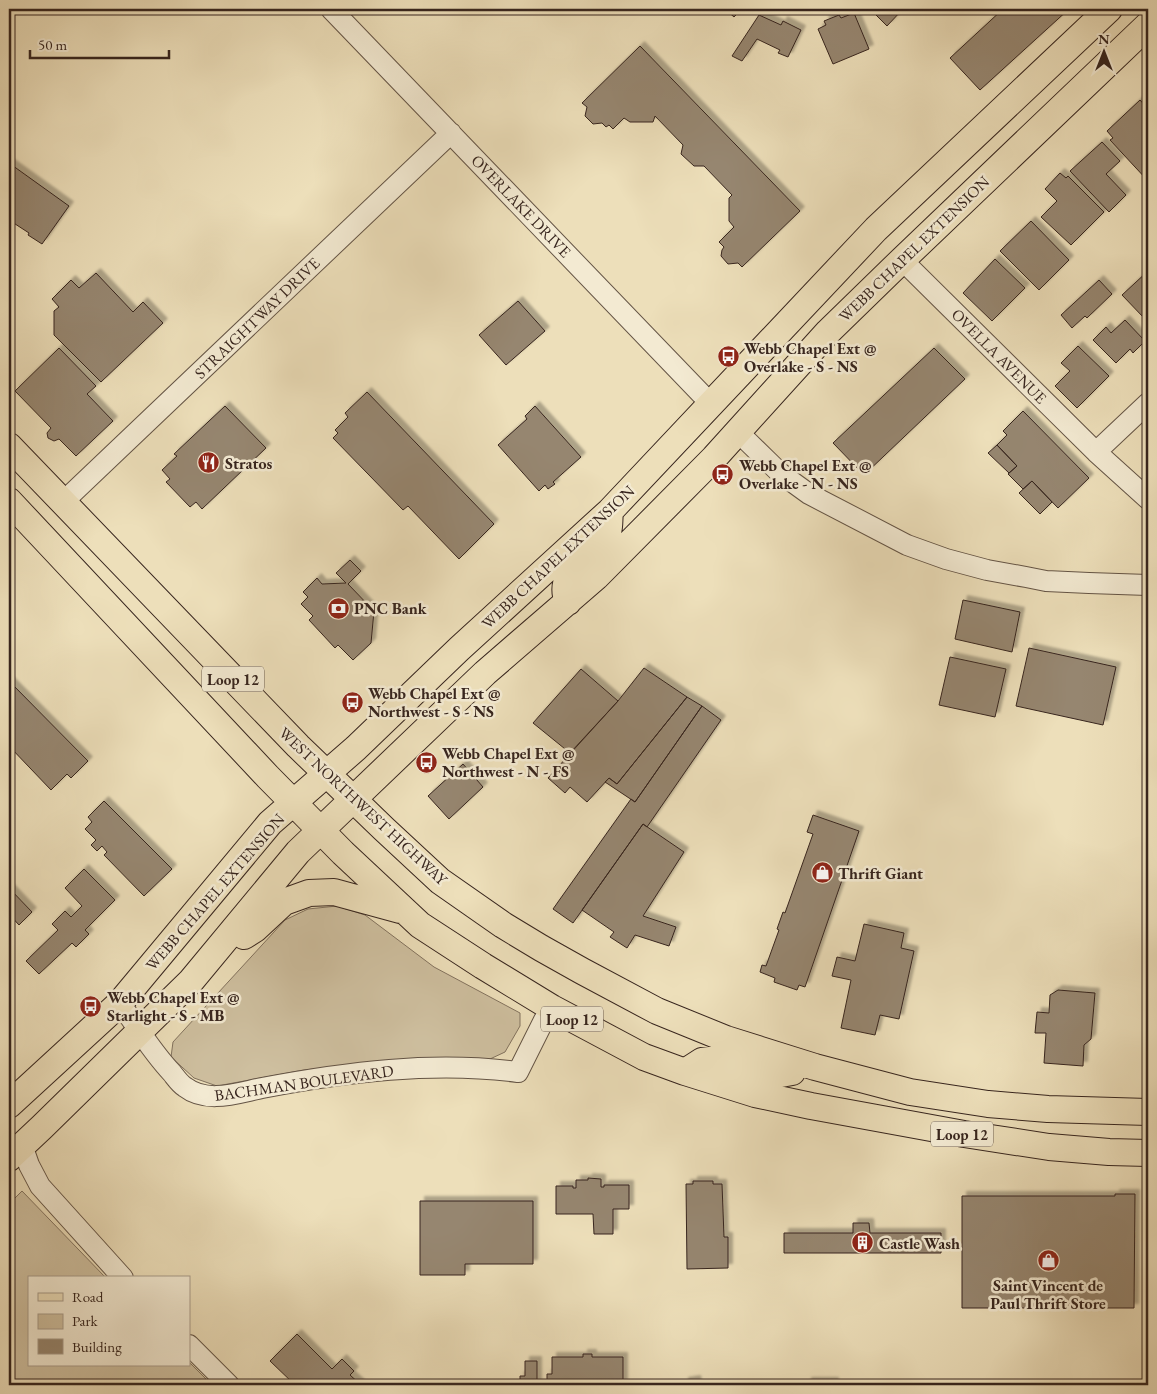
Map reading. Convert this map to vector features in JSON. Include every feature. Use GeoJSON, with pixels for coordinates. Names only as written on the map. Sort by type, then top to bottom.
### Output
{"type":"FeatureCollection","features":[{"type":"Feature","properties":{"kind":"main road","name":"WEBB CHAPEL EXTENSION"},"geometry":{"type":"LineString","coordinates":[[10,1098],[120,1003],[270,823],[327,774],[466,642],[610,512],[876,230],[1109,9]]}},
{"type":"Feature","properties":{"kind":"main road","name":"WEBB CHAPEL EXTENSION"},"geometry":{"type":"LineString","coordinates":[[16,1152],[191,981],[294,857],[485,673],[603,570],[714,458],[828,332],[1148,25]]}},
{"type":"Feature","properties":{"kind":"main road"},"geometry":{"type":"LineString","coordinates":[[711,404],[738,432]]}},
{"type":"Feature","properties":{"kind":"main road","name":"WEST NORTHWEST HIGHWAY"},"geometry":{"type":"LineString","coordinates":[[9,446],[62,503],[327,774],[440,881],[503,925],[566,962],[657,1011],[726,1039],[815,1067],[910,1092],[988,1104],[1048,1109],[1148,1112]]}},
{"type":"Feature","properties":{"kind":"main road","name":"Loop 12"},"geometry":{"type":"LineString","coordinates":[[9,501],[321,831],[406,912],[420,925],[445,942],[552,1008],[644,1056],[685,1072],[755,1094],[811,1106],[1049,1148],[1148,1153]]}},
{"type":"Feature","properties":{"kind":"main road"},"geometry":{"type":"LineString","coordinates":[[568,602],[565,595],[568,578],[576,567],[598,548],[608,532],[610,512]]}},
{"type":"Feature","properties":{"kind":"main road"},"geometry":{"type":"LineString","coordinates":[[28,522],[35,519],[50,520],[57,524],[111,578],[140,583]]}},
{"type":"Feature","properties":{"kind":"main road"},"geometry":{"type":"LineString","coordinates":[[216,952],[255,929],[284,902],[309,893],[334,892],[406,912]]}},
{"type":"Feature","properties":{"kind":"main road"},"geometry":{"type":"LineString","coordinates":[[685,1072],[702,1060],[718,1059],[781,1074],[815,1067]]}},
{"type":"Feature","properties":{"kind":"main road"},"geometry":{"type":"LineString","coordinates":[[10,1098],[16,1152]]}},
{"type":"Feature","properties":{"kind":"street","name":"OVERLAKE DRIVE"},"geometry":{"type":"LineString","coordinates":[[331,9],[711,404]]}},
{"type":"Feature","properties":{"kind":"street","name":"STRAIGHTWAY DRIVE"},"geometry":{"type":"LineString","coordinates":[[62,503],[452,133]]}},
{"type":"Feature","properties":{"kind":"street","name":"OVELLA AVENUE"},"geometry":{"type":"LineString","coordinates":[[902,260],[1096,452],[1148,499]]}},
{"type":"Feature","properties":{"kind":"street"},"geometry":{"type":"LineString","coordinates":[[1096,452],[1148,403]]}},
{"type":"Feature","properties":{"kind":"street"},"geometry":{"type":"LineString","coordinates":[[738,432],[780,473],[808,494],[907,545],[946,559],[987,570],[1046,581],[1148,585]]}},
{"type":"Feature","properties":{"kind":"street","name":"BACHMAN BOULEVARD"},"geometry":{"type":"LineString","coordinates":[[120,1003],[157,1057],[185,1088],[205,1096],[224,1095],[355,1073],[422,1068],[488,1068],[518,1072],[552,1008]]}},
{"type":"Feature","properties":{"kind":"street"},"geometry":{"type":"LineString","coordinates":[[16,1152],[28,1165],[40,1186],[121,1276]]}},
{"type":"Feature","properties":{"kind":"street"},"geometry":{"type":"LineString","coordinates":[[190,1346],[229,1385]]}},
{"type":"Feature","properties":{"kind":"green space"},"geometry":{"type":"Polygon","coordinates":[[[337,906],[365,915],[434,967],[520,1013],[520,1026],[505,1052],[490,1059],[399,1060],[304,1070],[217,1086],[194,1078],[171,1057],[173,1042],[285,920],[308,909],[337,906]]]}},
{"type":"Feature","properties":{"kind":"green space"},"geometry":{"type":"Polygon","coordinates":[[[22,1191],[104,1276],[28,1276],[28,1366],[190,1366],[190,1363],[212,1385],[9,1385],[9,1204],[22,1191]]]}},
{"type":"Feature","properties":{"kind":"building"},"geometry":{"type":"Polygon","coordinates":[[[699,9],[711,9],[705,14],[699,9]]]}},
{"type":"Feature","properties":{"kind":"building"},"geometry":{"type":"Polygon","coordinates":[[[725,9],[742,9],[734,17],[725,9]]]}},
{"type":"Feature","properties":{"kind":"building"},"geometry":{"type":"Polygon","coordinates":[[[870,9],[901,9],[902,10],[887,26],[870,9]]]}},
{"type":"Feature","properties":{"kind":"building"},"geometry":{"type":"Polygon","coordinates":[[[1003,9],[1069,9],[980,90],[950,58],[1003,9]]]}},
{"type":"Feature","properties":{"kind":"building"},"geometry":{"type":"Polygon","coordinates":[[[854,13],[869,49],[833,64],[818,29],[826,25],[824,21],[839,15],[841,18],[854,13]]]}},
{"type":"Feature","properties":{"kind":"building"},"geometry":{"type":"Polygon","coordinates":[[[759,15],[781,25],[783,21],[801,30],[788,57],[778,53],[780,50],[757,39],[742,61],[732,56],[759,15]]]}},
{"type":"Feature","properties":{"kind":"building"},"geometry":{"type":"Polygon","coordinates":[[[640,46],[800,211],[742,267],[738,263],[728,264],[721,256],[724,247],[719,242],[734,227],[729,221],[729,198],[732,195],[704,166],[694,166],[681,154],[683,145],[655,116],[653,122],[630,122],[624,118],[613,129],[609,125],[606,127],[602,123],[593,124],[585,116],[587,107],[582,103],[640,46]]]}},
{"type":"Feature","properties":{"kind":"building"},"geometry":{"type":"Polygon","coordinates":[[[1148,89],[1148,101],[1142,95],[1148,89]]]}},
{"type":"Feature","properties":{"kind":"building"},"geometry":{"type":"Polygon","coordinates":[[[1140,100],[1148,109],[1148,181],[1110,140],[1113,138],[1107,131],[1140,100]]]}},
{"type":"Feature","properties":{"kind":"building"},"geometry":{"type":"Polygon","coordinates":[[[1102,142],[1120,161],[1106,174],[1126,195],[1109,212],[1070,171],[1102,142]]]}},
{"type":"Feature","properties":{"kind":"building"},"geometry":{"type":"Polygon","coordinates":[[[9,163],[69,206],[42,244],[9,220],[9,163]]]}},
{"type":"Feature","properties":{"kind":"building"},"geometry":{"type":"Polygon","coordinates":[[[1060,173],[1066,178],[1068,176],[1104,212],[1071,245],[1041,217],[1057,201],[1045,189],[1060,173]]]}},
{"type":"Feature","properties":{"kind":"building"},"geometry":{"type":"Polygon","coordinates":[[[1031,221],[1069,260],[1039,290],[1000,251],[1031,221]]]}},
{"type":"Feature","properties":{"kind":"building"},"geometry":{"type":"Polygon","coordinates":[[[995,259],[1025,288],[992,321],[963,293],[995,259]]]}},
{"type":"Feature","properties":{"kind":"building"},"geometry":{"type":"Polygon","coordinates":[[[1148,271],[1148,326],[1142,320],[1144,318],[1122,295],[1148,271]]]}},
{"type":"Feature","properties":{"kind":"building"},"geometry":{"type":"Polygon","coordinates":[[[96,273],[133,312],[143,302],[163,323],[101,382],[54,335],[54,311],[59,307],[52,299],[71,280],[79,288],[96,273]]]}},
{"type":"Feature","properties":{"kind":"building"},"geometry":{"type":"Polygon","coordinates":[[[1099,280],[1112,294],[1087,318],[1085,316],[1072,328],[1061,315],[1099,280]]]}},
{"type":"Feature","properties":{"kind":"building"},"geometry":{"type":"Polygon","coordinates":[[[518,301],[545,331],[506,365],[479,335],[518,301]]]}},
{"type":"Feature","properties":{"kind":"building"},"geometry":{"type":"Polygon","coordinates":[[[1125,320],[1145,341],[1133,353],[1130,349],[1116,363],[1093,340],[1106,327],[1111,333],[1125,320]]]}},
{"type":"Feature","properties":{"kind":"building"},"geometry":{"type":"Polygon","coordinates":[[[1078,346],[1109,376],[1077,408],[1055,386],[1070,371],[1061,363],[1078,346]]]}},
{"type":"Feature","properties":{"kind":"building"},"geometry":{"type":"Polygon","coordinates":[[[59,348],[96,386],[87,394],[113,421],[76,456],[59,439],[54,441],[48,438],[47,433],[51,428],[15,391],[59,348]]]}},
{"type":"Feature","properties":{"kind":"building"},"geometry":{"type":"Polygon","coordinates":[[[934,348],[965,379],[864,475],[833,443],[934,348]]]}},
{"type":"Feature","properties":{"kind":"building"},"geometry":{"type":"Polygon","coordinates":[[[367,392],[494,524],[459,559],[408,506],[403,510],[333,438],[338,433],[335,430],[348,417],[345,413],[367,392]]]}},
{"type":"Feature","properties":{"kind":"building","name":"Stratos"},"geometry":{"type":"Polygon","coordinates":[[[225,406],[266,448],[202,509],[196,502],[190,507],[166,482],[170,479],[162,470],[177,456],[174,454],[225,406]]]}},
{"type":"Feature","properties":{"kind":"building"},"geometry":{"type":"Polygon","coordinates":[[[535,406],[581,457],[553,482],[555,484],[548,489],[545,485],[539,491],[498,445],[527,419],[525,416],[535,406]]]}},
{"type":"Feature","properties":{"kind":"building"},"geometry":{"type":"Polygon","coordinates":[[[1023,411],[1089,478],[1058,508],[1032,481],[1023,489],[1008,474],[1017,466],[997,445],[1007,435],[1003,431],[1023,411]]]}},
{"type":"Feature","properties":{"kind":"building"},"geometry":{"type":"Polygon","coordinates":[[[997,445],[1017,466],[1009,473],[988,453],[997,445]]]}},
{"type":"Feature","properties":{"kind":"building"},"geometry":{"type":"Polygon","coordinates":[[[1032,481],[1052,502],[1040,514],[1019,493],[1032,481]]]}},
{"type":"Feature","properties":{"kind":"building","name":"PNC Bank"},"geometry":{"type":"Polygon","coordinates":[[[350,560],[361,571],[348,584],[374,611],[371,643],[353,660],[338,645],[335,648],[309,620],[313,616],[301,604],[308,597],[303,592],[317,578],[322,584],[346,583],[336,573],[350,560]]]}},
{"type":"Feature","properties":{"kind":"building"},"geometry":{"type":"Polygon","coordinates":[[[963,600],[1020,612],[1012,652],[955,639],[963,600]]]}},
{"type":"Feature","properties":{"kind":"building"},"geometry":{"type":"Polygon","coordinates":[[[1029,648],[1116,667],[1103,725],[1016,706],[1029,648]]]}},
{"type":"Feature","properties":{"kind":"building"},"geometry":{"type":"Polygon","coordinates":[[[950,657],[1006,669],[995,717],[939,705],[950,657]]]}},
{"type":"Feature","properties":{"kind":"building"},"geometry":{"type":"Polygon","coordinates":[[[644,668],[687,697],[617,784],[609,778],[587,802],[570,787],[565,793],[548,778],[618,701],[644,668]]]}},
{"type":"Feature","properties":{"kind":"building"},"geometry":{"type":"Polygon","coordinates":[[[581,669],[618,701],[570,753],[533,723],[581,669]]]}},
{"type":"Feature","properties":{"kind":"building"},"geometry":{"type":"Polygon","coordinates":[[[9,681],[88,761],[71,778],[67,774],[51,790],[9,746],[9,681]]]}},
{"type":"Feature","properties":{"kind":"building"},"geometry":{"type":"Polygon","coordinates":[[[687,697],[702,706],[635,802],[605,782],[609,778],[617,784],[687,697]]]}},
{"type":"Feature","properties":{"kind":"building"},"geometry":{"type":"Polygon","coordinates":[[[702,706],[721,720],[647,827],[643,824],[573,923],[553,909],[631,799],[635,802],[702,706]]]}},
{"type":"Feature","properties":{"kind":"building"},"geometry":{"type":"Polygon","coordinates":[[[463,764],[483,787],[449,819],[428,796],[463,764]]]}},
{"type":"Feature","properties":{"kind":"building"},"geometry":{"type":"Polygon","coordinates":[[[104,801],[172,869],[144,896],[104,855],[107,852],[102,846],[97,851],[91,845],[96,840],[85,829],[92,822],[88,817],[104,801]]]}},
{"type":"Feature","properties":{"kind":"building","name":"Thrift Giant"},"geometry":{"type":"Polygon","coordinates":[[[813,815],[859,831],[805,987],[799,985],[797,990],[774,982],[775,978],[760,972],[762,965],[766,966],[779,930],[777,929],[783,912],[785,913],[813,834],[807,832],[813,815]]]}},
{"type":"Feature","properties":{"kind":"building"},"geometry":{"type":"Polygon","coordinates":[[[643,824],[684,852],[643,916],[676,927],[669,946],[635,935],[627,948],[610,937],[614,932],[582,910],[643,824]]]}},
{"type":"Feature","properties":{"kind":"building"},"geometry":{"type":"Polygon","coordinates":[[[84,869],[115,900],[85,930],[89,934],[76,947],[72,943],[39,974],[26,961],[58,930],[52,924],[65,911],[71,917],[82,906],[65,888],[84,869]]]}},
{"type":"Feature","properties":{"kind":"building"},"geometry":{"type":"Polygon","coordinates":[[[9,888],[32,912],[19,925],[9,914],[9,888]]]}},
{"type":"Feature","properties":{"kind":"building"},"geometry":{"type":"Polygon","coordinates":[[[864,924],[904,933],[901,948],[914,951],[899,1019],[880,1015],[875,1035],[841,1028],[851,980],[832,976],[837,957],[855,961],[864,924]]]}},
{"type":"Feature","properties":{"kind":"building"},"geometry":{"type":"Polygon","coordinates":[[[1058,990],[1095,993],[1091,1039],[1084,1045],[1083,1066],[1044,1063],[1046,1033],[1035,1033],[1037,1012],[1049,1013],[1050,995],[1058,990]]]}},
{"type":"Feature","properties":{"kind":"building"},"geometry":{"type":"Polygon","coordinates":[[[588,1178],[601,1179],[601,1187],[604,1187],[604,1185],[629,1185],[629,1209],[613,1209],[613,1234],[594,1234],[593,1214],[556,1214],[556,1186],[573,1186],[573,1188],[576,1188],[576,1180],[588,1180],[588,1178]]]}},
{"type":"Feature","properties":{"kind":"building"},"geometry":{"type":"Polygon","coordinates":[[[693,1181],[713,1181],[713,1184],[722,1184],[724,1237],[728,1237],[728,1268],[687,1269],[686,1184],[693,1184],[693,1181]]]}},
{"type":"Feature","properties":{"kind":"building","name":"Saint Vincent de Paul Thrift Store"},"geometry":{"type":"Polygon","coordinates":[[[1115,1194],[1135,1194],[1134,1308],[962,1308],[962,1196],[1115,1196],[1115,1194]]]}},
{"type":"Feature","properties":{"kind":"building"},"geometry":{"type":"Polygon","coordinates":[[[420,1201],[533,1201],[533,1264],[465,1264],[465,1275],[420,1275],[420,1201]]]}},
{"type":"Feature","properties":{"kind":"building","name":"Castle Wash"},"geometry":{"type":"Polygon","coordinates":[[[853,1223],[869,1223],[870,1233],[941,1233],[941,1253],[784,1253],[784,1233],[853,1233],[853,1223]]]}},
{"type":"Feature","properties":{"kind":"building"},"geometry":{"type":"Polygon","coordinates":[[[297,1334],[332,1369],[342,1359],[354,1371],[350,1375],[361,1385],[295,1385],[270,1361],[297,1334]]]}},
{"type":"Feature","properties":{"kind":"building"},"geometry":{"type":"Polygon","coordinates":[[[583,1354],[592,1354],[592,1357],[623,1357],[623,1385],[603,1385],[602,1381],[572,1382],[572,1385],[547,1385],[547,1374],[552,1374],[552,1357],[583,1357],[583,1354]]]}},
{"type":"Feature","properties":{"kind":"building"},"geometry":{"type":"Polygon","coordinates":[[[525,1361],[537,1361],[537,1385],[520,1385],[520,1376],[525,1376],[525,1361]]]}},
{"type":"Feature","properties":{"kind":"building"},"geometry":{"type":"Polygon","coordinates":[[[696,1380],[697,1385],[684,1385],[684,1382],[696,1380]]]}},
{"type":"Feature","properties":{"kind":"building"},"geometry":{"type":"Polygon","coordinates":[[[807,1382],[834,1382],[834,1385],[807,1385],[807,1382]]]}},
{"type":"Feature","properties":{"kind":"place","name":"Webb Chapel Ext @ Overlake - S - NS"},"geometry":{"type":"Point","coordinates":[728,357]}},
{"type":"Feature","properties":{"kind":"place","name":"Stratos"},"geometry":{"type":"Point","coordinates":[209,463]}},
{"type":"Feature","properties":{"kind":"place","name":"Webb Chapel Ext @ Overlake - N - NS"},"geometry":{"type":"Point","coordinates":[723,474]}},
{"type":"Feature","properties":{"kind":"place","name":"PNC Bank"},"geometry":{"type":"Point","coordinates":[338,608]}},
{"type":"Feature","properties":{"kind":"place","name":"Webb Chapel Ext @ Northwest - S - NS"},"geometry":{"type":"Point","coordinates":[352,702]}},
{"type":"Feature","properties":{"kind":"place","name":"Webb Chapel Ext @ Northwest - N - FS"},"geometry":{"type":"Point","coordinates":[426,762]}},
{"type":"Feature","properties":{"kind":"place","name":"Thrift Giant"},"geometry":{"type":"Point","coordinates":[822,873]}},
{"type":"Feature","properties":{"kind":"place","name":"Webb Chapel Ext @ Starlight - S - MB"},"geometry":{"type":"Point","coordinates":[91,1006]}},
{"type":"Feature","properties":{"kind":"place","name":"Castle Wash"},"geometry":{"type":"Point","coordinates":[863,1243]}},
{"type":"Feature","properties":{"kind":"place","name":"Saint Vincent de Paul Thrift Store"},"geometry":{"type":"Point","coordinates":[1048,1261]}}]}
